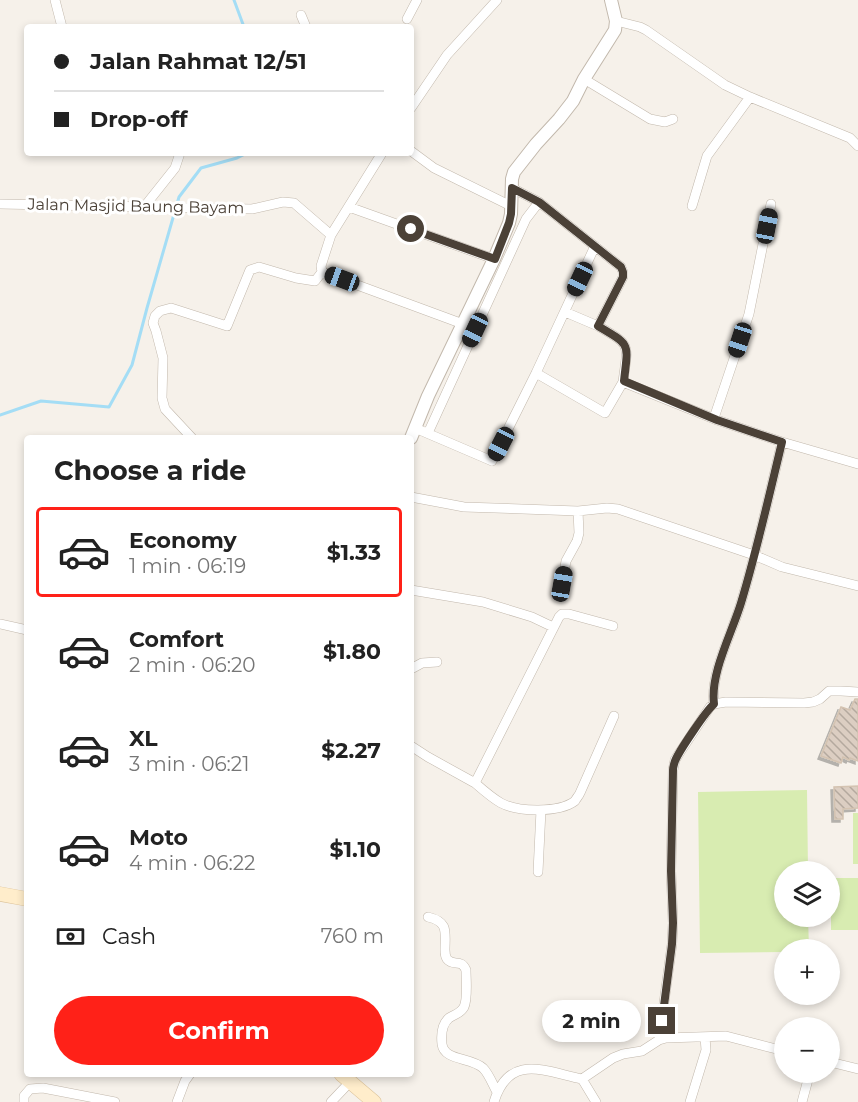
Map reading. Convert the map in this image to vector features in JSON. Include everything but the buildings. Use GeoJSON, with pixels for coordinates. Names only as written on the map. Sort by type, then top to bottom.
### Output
{"type":"FeatureCollection","features":[{"type":"Feature","properties":{"kind":"main road"},"geometry":{"type":"LineString","coordinates":[[0,894],[24,898]]}},
{"type":"Feature","properties":{"kind":"main road"},"geometry":{"type":"LineString","coordinates":[[345,1078],[374,1102]]}},
{"type":"Feature","properties":{"kind":"street"},"geometry":{"type":"LineString","coordinates":[[55,0],[61,24]]}},
{"type":"Feature","properties":{"kind":"street"},"geometry":{"type":"LineString","coordinates":[[407,19],[417,0]]}},
{"type":"Feature","properties":{"kind":"street"},"geometry":{"type":"LineString","coordinates":[[414,104],[447,55],[497,0]]}},
{"type":"Feature","properties":{"kind":"street"},"geometry":{"type":"LineString","coordinates":[[595,246],[492,461],[428,433],[413,433],[428,396],[495,259],[509,223],[514,172],[573,101],[615,30],[616,21],[611,0]]}},
{"type":"Feature","properties":{"kind":"street"},"geometry":{"type":"LineString","coordinates":[[301,15],[305,24]]}},
{"type":"Feature","properties":{"kind":"street"},"geometry":{"type":"LineString","coordinates":[[616,21],[646,30],[725,85],[850,138],[858,146]]}},
{"type":"Feature","properties":{"kind":"street"},"geometry":{"type":"LineString","coordinates":[[584,79],[650,119],[665,123],[673,119]]}},
{"type":"Feature","properties":{"kind":"street"},"geometry":{"type":"LineString","coordinates":[[692,206],[706,156],[750,97]]}},
{"type":"Feature","properties":{"kind":"street"},"geometry":{"type":"LineString","coordinates":[[414,153],[434,168],[511,206]]}},
{"type":"Feature","properties":{"kind":"street"},"geometry":{"type":"LineString","coordinates":[[144,207],[175,168],[179,156]]}},
{"type":"Feature","properties":{"kind":"street"},"geometry":{"type":"LineString","coordinates":[[322,272],[321,266],[331,235],[380,156]]}},
{"type":"Feature","properties":{"kind":"street"},"geometry":{"type":"LineString","coordinates":[[512,188],[539,202],[621,267],[623,277],[598,326]]}},
{"type":"Feature","properties":{"kind":"street","name":"Jalan Masjid Baung Bayam"},"geometry":{"type":"LineString","coordinates":[[0,204],[252,209],[283,202],[294,203],[331,235]]}},
{"type":"Feature","properties":{"kind":"street"},"geometry":{"type":"LineString","coordinates":[[428,433],[526,219],[539,202]]}},
{"type":"Feature","properties":{"kind":"street"},"geometry":{"type":"LineString","coordinates":[[714,418],[749,314],[771,204]]}},
{"type":"Feature","properties":{"kind":"street"},"geometry":{"type":"LineString","coordinates":[[349,207],[495,259]]}},
{"type":"Feature","properties":{"kind":"street"},"geometry":{"type":"LineString","coordinates":[[189,435],[165,409],[162,398],[163,358],[153,322],[155,316],[160,311],[171,308],[227,326],[250,270],[259,267],[296,278],[315,280],[322,272]]}},
{"type":"Feature","properties":{"kind":"street"},"geometry":{"type":"LineString","coordinates":[[322,272],[463,324]]}},
{"type":"Feature","properties":{"kind":"street"},"geometry":{"type":"LineString","coordinates":[[536,373],[605,413],[624,381],[627,354],[626,345],[621,339],[565,312]]}},
{"type":"Feature","properties":{"kind":"street"},"geometry":{"type":"LineString","coordinates":[[624,381],[714,418],[782,442],[858,464]]}},
{"type":"Feature","properties":{"kind":"street"},"geometry":{"type":"LineString","coordinates":[[714,704],[712,695],[722,655],[740,605],[782,442]]}},
{"type":"Feature","properties":{"kind":"street"},"geometry":{"type":"LineString","coordinates":[[414,498],[464,507],[578,511],[618,509],[754,555],[782,567],[858,586]]}},
{"type":"Feature","properties":{"kind":"street"},"geometry":{"type":"LineString","coordinates":[[562,584],[566,561],[579,533],[578,511]]}},
{"type":"Feature","properties":{"kind":"street"},"geometry":{"type":"LineString","coordinates":[[414,590],[483,602],[532,617],[553,627]]}},
{"type":"Feature","properties":{"kind":"street"},"geometry":{"type":"LineString","coordinates":[[475,783],[559,617],[562,614],[568,614],[613,626]]}},
{"type":"Feature","properties":{"kind":"street"},"geometry":{"type":"LineString","coordinates":[[0,624],[24,629]]}},
{"type":"Feature","properties":{"kind":"street"},"geometry":{"type":"LineString","coordinates":[[414,667],[422,663],[437,662]]}},
{"type":"Feature","properties":{"kind":"street"},"geometry":{"type":"LineString","coordinates":[[659,1040],[672,944],[671,871],[675,760],[706,712],[714,704],[726,702],[804,703],[813,702],[829,691],[841,690],[858,693]]}},
{"type":"Feature","properties":{"kind":"street"},"geometry":{"type":"LineString","coordinates":[[414,748],[475,783],[502,804],[542,810],[558,808],[575,801],[580,793],[615,716]]}},
{"type":"Feature","properties":{"kind":"street"},"geometry":{"type":"LineString","coordinates":[[538,872],[542,810]]}},
{"type":"Feature","properties":{"kind":"street"},"geometry":{"type":"LineString","coordinates":[[428,917],[442,923],[445,929],[447,958],[450,962],[461,963],[466,970],[465,1004],[462,1010],[449,1018],[443,1027],[442,1048],[448,1055],[469,1060],[483,1068],[497,1092]]}},
{"type":"Feature","properties":{"kind":"street"},"geometry":{"type":"LineString","coordinates":[[494,1102],[497,1092],[513,1072],[535,1069],[582,1079],[613,1058],[642,1051],[659,1040],[672,1037],[733,1037],[774,1048]]}},
{"type":"Feature","properties":{"kind":"street"},"geometry":{"type":"LineString","coordinates":[[690,1102],[706,1050],[705,1037]]}},
{"type":"Feature","properties":{"kind":"street"},"geometry":{"type":"LineString","coordinates":[[840,1064],[858,1069]]}},
{"type":"Feature","properties":{"kind":"street"},"geometry":{"type":"LineString","coordinates":[[177,1102],[188,1077]]}},
{"type":"Feature","properties":{"kind":"street"},"geometry":{"type":"LineString","coordinates":[[335,1101],[345,1078]]}},
{"type":"Feature","properties":{"kind":"street"},"geometry":{"type":"LineString","coordinates":[[582,1079],[596,1102]]}},
{"type":"Feature","properties":{"kind":"street"},"geometry":{"type":"LineString","coordinates":[[802,1102],[807,1083]]}},
{"type":"Feature","properties":{"kind":"street"},"geometry":{"type":"LineString","coordinates":[[24,1102],[24,1096],[30,1089],[43,1088],[115,1102]]}},
{"type":"Feature","properties":{"kind":"green space"},"geometry":{"type":"Polygon","coordinates":[[[807,790],[808,861],[774,861],[774,927],[808,927],[809,939],[774,939],[774,952],[700,953],[698,792],[807,790]]]}},
{"type":"Feature","properties":{"kind":"green space"},"geometry":{"type":"Polygon","coordinates":[[[853,813],[858,813],[858,864],[853,864],[853,813]]]}},
{"type":"Feature","properties":{"kind":"green space"},"geometry":{"type":"Polygon","coordinates":[[[840,878],[858,878],[858,930],[831,930],[831,927],[840,927],[840,878]]]}},
{"type":"Feature","properties":{"kind":"waterway"},"geometry":{"type":"LineString","coordinates":[[234,0],[243,24]]}},
{"type":"Feature","properties":{"kind":"waterway"},"geometry":{"type":"LineString","coordinates":[[0,415],[41,401],[109,407],[132,365],[179,197],[201,168],[241,156]]}},
{"type":"Feature","properties":{"kind":"route"},"geometry":{"type":"LineString","coordinates":[[411,229],[495,259],[509,223],[512,188],[539,202],[621,267],[623,277],[598,326],[621,339],[626,345],[624,381],[717,420],[782,442],[740,605],[722,655],[712,695],[714,704],[706,712],[675,760],[671,871],[672,944],[662,1021]]}}]}
